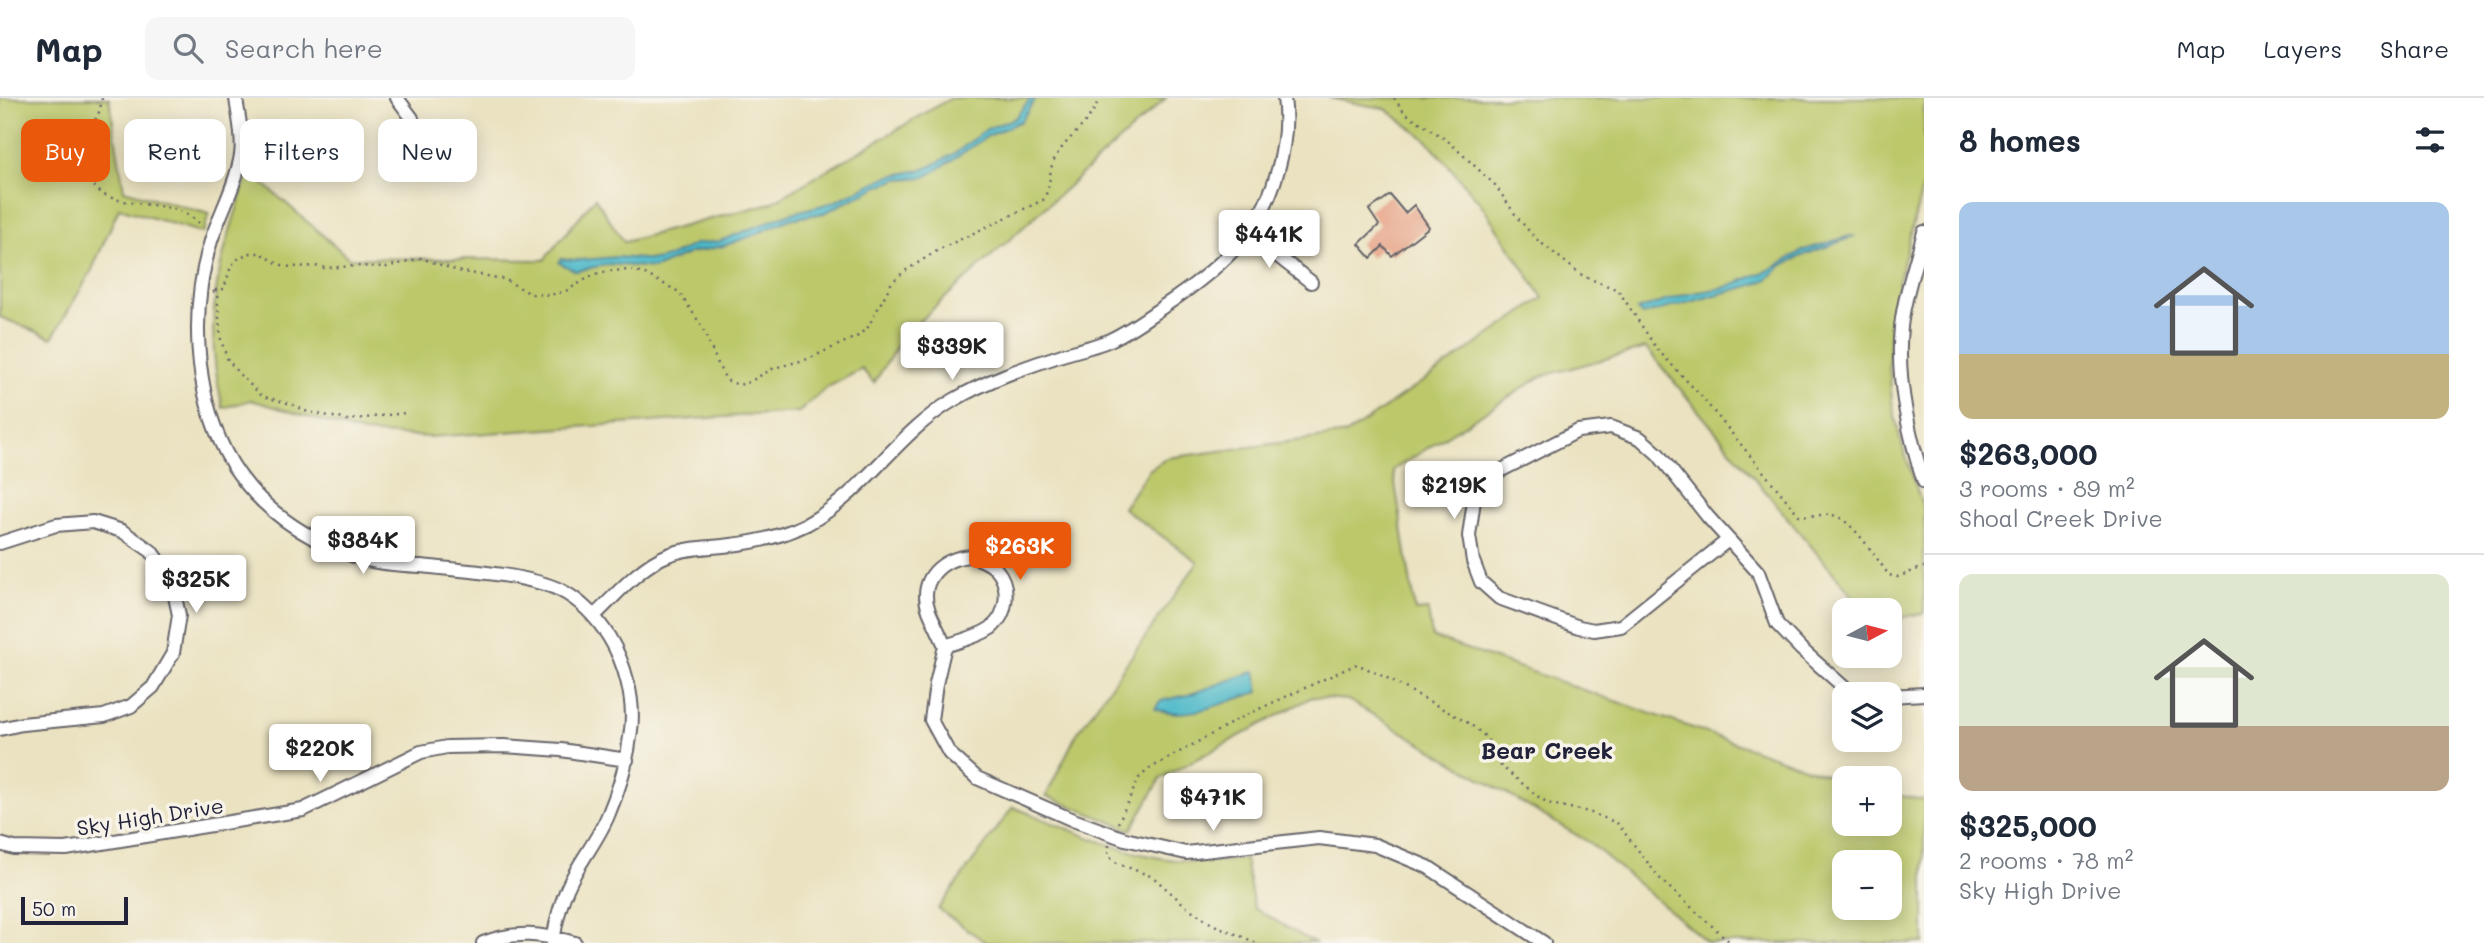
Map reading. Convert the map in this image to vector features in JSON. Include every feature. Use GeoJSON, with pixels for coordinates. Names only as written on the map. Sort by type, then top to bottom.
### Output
{"type":"FeatureCollection","features":[{"type":"Feature","properties":{"kind":"street"},"geometry":{"type":"LineString","coordinates":[[236,98],[241,154],[211,242],[204,272],[200,308],[200,359],[208,408],[227,454],[248,485],[275,513],[313,540],[366,560],[477,572],[531,581],[561,590],[595,615],[618,652],[628,685],[632,727],[627,760],[609,814],[563,896],[553,940]]}},
{"type":"Feature","properties":{"kind":"street"},"geometry":{"type":"LineString","coordinates":[[397,98],[412,118]]}},
{"type":"Feature","properties":{"kind":"street"},"geometry":{"type":"LineString","coordinates":[[595,615],[641,572],[667,555],[770,539],[805,525],[854,491],[912,429],[952,401],[1024,368],[1111,340],[1188,291],[1248,233],[1263,208],[1276,175],[1284,142],[1287,118],[1284,98]]}},
{"type":"Feature","properties":{"kind":"street"},"geometry":{"type":"LineString","coordinates":[[1924,232],[1901,327],[1902,385],[1919,448],[1924,482]]}},
{"type":"Feature","properties":{"kind":"street"},"geometry":{"type":"LineString","coordinates":[[1248,233],[1311,282]]}},
{"type":"Feature","properties":{"kind":"street"},"geometry":{"type":"LineString","coordinates":[[1728,540],[1621,626],[1594,630],[1499,598],[1481,582],[1473,561],[1469,536],[1475,493],[1490,475],[1578,431],[1611,427],[1640,438],[1658,454],[1728,540],[1758,572],[1777,624],[1838,682]]}},
{"type":"Feature","properties":{"kind":"street"},"geometry":{"type":"LineString","coordinates":[[0,543],[56,525],[93,523],[122,531],[151,551],[171,578],[179,615],[173,653],[153,687],[131,706],[104,716],[22,724],[0,729]]}},
{"type":"Feature","properties":{"kind":"street"},"geometry":{"type":"LineString","coordinates":[[945,646],[991,627],[1004,608],[1006,595],[1003,581],[996,569],[972,556],[945,562],[928,584],[926,598],[945,646],[931,720],[949,753],[977,778],[1113,835],[1186,853],[1319,838],[1375,845],[1428,867],[1544,943]]}},
{"type":"Feature","properties":{"kind":"street"},"geometry":{"type":"LineString","coordinates":[[1902,695],[1924,694]]}},
{"type":"Feature","properties":{"kind":"street","name":"Sky High Drive"},"geometry":{"type":"LineString","coordinates":[[0,844],[14,848],[66,849],[303,810],[421,752],[447,747],[561,750],[627,760]]}},
{"type":"Feature","properties":{"kind":"street"},"geometry":{"type":"LineString","coordinates":[[483,943],[503,935],[514,934],[575,943]]}},
{"type":"Feature","properties":{"kind":"path"},"geometry":{"type":"LineString","coordinates":[[102,98],[100,110],[77,158],[92,182],[102,194],[167,208],[198,221],[203,228]]}},
{"type":"Feature","properties":{"kind":"path"},"geometry":{"type":"LineString","coordinates":[[213,291],[224,289],[230,266],[240,257],[251,253],[261,253],[278,264],[290,267],[387,267],[421,258],[458,271],[504,279],[531,294],[550,295],[566,291],[593,275],[629,270],[663,282],[679,292],[701,325],[722,373],[728,381],[739,386],[774,368],[808,359],[858,336],[867,327],[892,282],[905,271],[940,250],[1043,200],[1050,189],[1052,164],[1082,128],[1099,98]]}},
{"type":"Feature","properties":{"kind":"path"},"geometry":{"type":"LineString","coordinates":[[1394,98],[1404,113],[1448,141],[1495,185],[1535,238],[1584,276],[1618,290],[1657,349],[1701,397],[1799,515],[1833,515],[1843,520],[1889,575],[1897,577],[1924,567]]}},
{"type":"Feature","properties":{"kind":"path"},"geometry":{"type":"LineString","coordinates":[[208,288],[216,294],[221,340],[227,358],[237,373],[262,397],[294,405],[305,411],[348,420],[405,413]]}},
{"type":"Feature","properties":{"kind":"path"},"geometry":{"type":"LineString","coordinates":[[1257,943],[1212,924],[1187,907],[1153,877],[1117,863],[1108,856],[1108,846],[1139,778],[1149,769],[1246,715],[1357,664],[1389,679],[1478,730],[1486,737],[1501,766],[1541,799],[1617,823],[1662,881],[1731,943]]}},
{"type":"Feature","properties":{"kind":"green space"},"geometry":{"type":"Polygon","coordinates":[[[0,98],[109,98],[124,190],[209,214],[203,233],[119,208],[91,272],[52,338],[0,317],[0,98]]]}},
{"type":"Feature","properties":{"kind":"green space"},"geometry":{"type":"Polygon","coordinates":[[[951,98],[1166,98],[904,335],[874,383],[862,369],[826,388],[799,412],[429,437],[363,433],[251,400],[223,408],[216,374],[213,315],[222,260],[245,182],[262,182],[349,258],[544,260],[595,198],[624,242],[771,203],[951,98]]]}},
{"type":"Feature","properties":{"kind":"green space"},"geometry":{"type":"Polygon","coordinates":[[[1329,98],[1924,98],[1924,181],[1895,296],[1889,365],[1892,402],[1900,438],[1924,511],[1924,613],[1902,618],[1902,598],[1854,598],[1646,348],[1542,376],[1393,470],[1415,611],[1428,610],[1432,637],[1832,777],[1832,836],[1902,836],[1902,796],[1924,800],[1924,943],[1708,943],[1590,843],[1348,700],[1312,697],[1161,778],[1131,830],[1046,796],[1076,735],[1198,562],[1123,508],[1149,470],[1167,458],[1347,434],[1543,298],[1481,204],[1428,141],[1386,109],[1329,98]]]}},
{"type":"Feature","properties":{"kind":"green space"},"geometry":{"type":"Polygon","coordinates":[[[1013,807],[1099,841],[1153,857],[1212,862],[1245,859],[1254,908],[1314,943],[987,943],[938,909],[1013,807]]]}},
{"type":"Feature","properties":{"kind":"water"},"geometry":{"type":"Polygon","coordinates":[[[1031,98],[1036,98],[1021,121],[988,136],[925,177],[899,179],[881,185],[824,213],[790,219],[749,237],[690,253],[655,268],[610,264],[576,271],[559,263],[560,259],[617,257],[656,260],[695,244],[720,241],[788,214],[834,202],[886,177],[925,169],[935,164],[957,152],[987,129],[1015,118],[1031,98]]]}},
{"type":"Feature","properties":{"kind":"water"},"geometry":{"type":"Polygon","coordinates":[[[1855,236],[1781,266],[1768,279],[1753,285],[1642,315],[1637,310],[1687,294],[1723,288],[1767,271],[1804,250],[1855,236]]]}},
{"type":"Feature","properties":{"kind":"water"},"geometry":{"type":"Polygon","coordinates":[[[1255,671],[1259,692],[1195,711],[1182,713],[1155,709],[1160,701],[1188,695],[1255,671]]]}},
{"type":"Feature","properties":{"kind":"building"},"geometry":{"type":"Polygon","coordinates":[[[1390,195],[1405,213],[1414,205],[1429,227],[1392,256],[1383,246],[1371,258],[1359,244],[1379,225],[1369,210],[1390,195]]]}},
{"type":"Feature","properties":{"kind":"district","name":"Bear Creek"},"geometry":{"type":"Point","coordinates":[1547,750]}}]}
